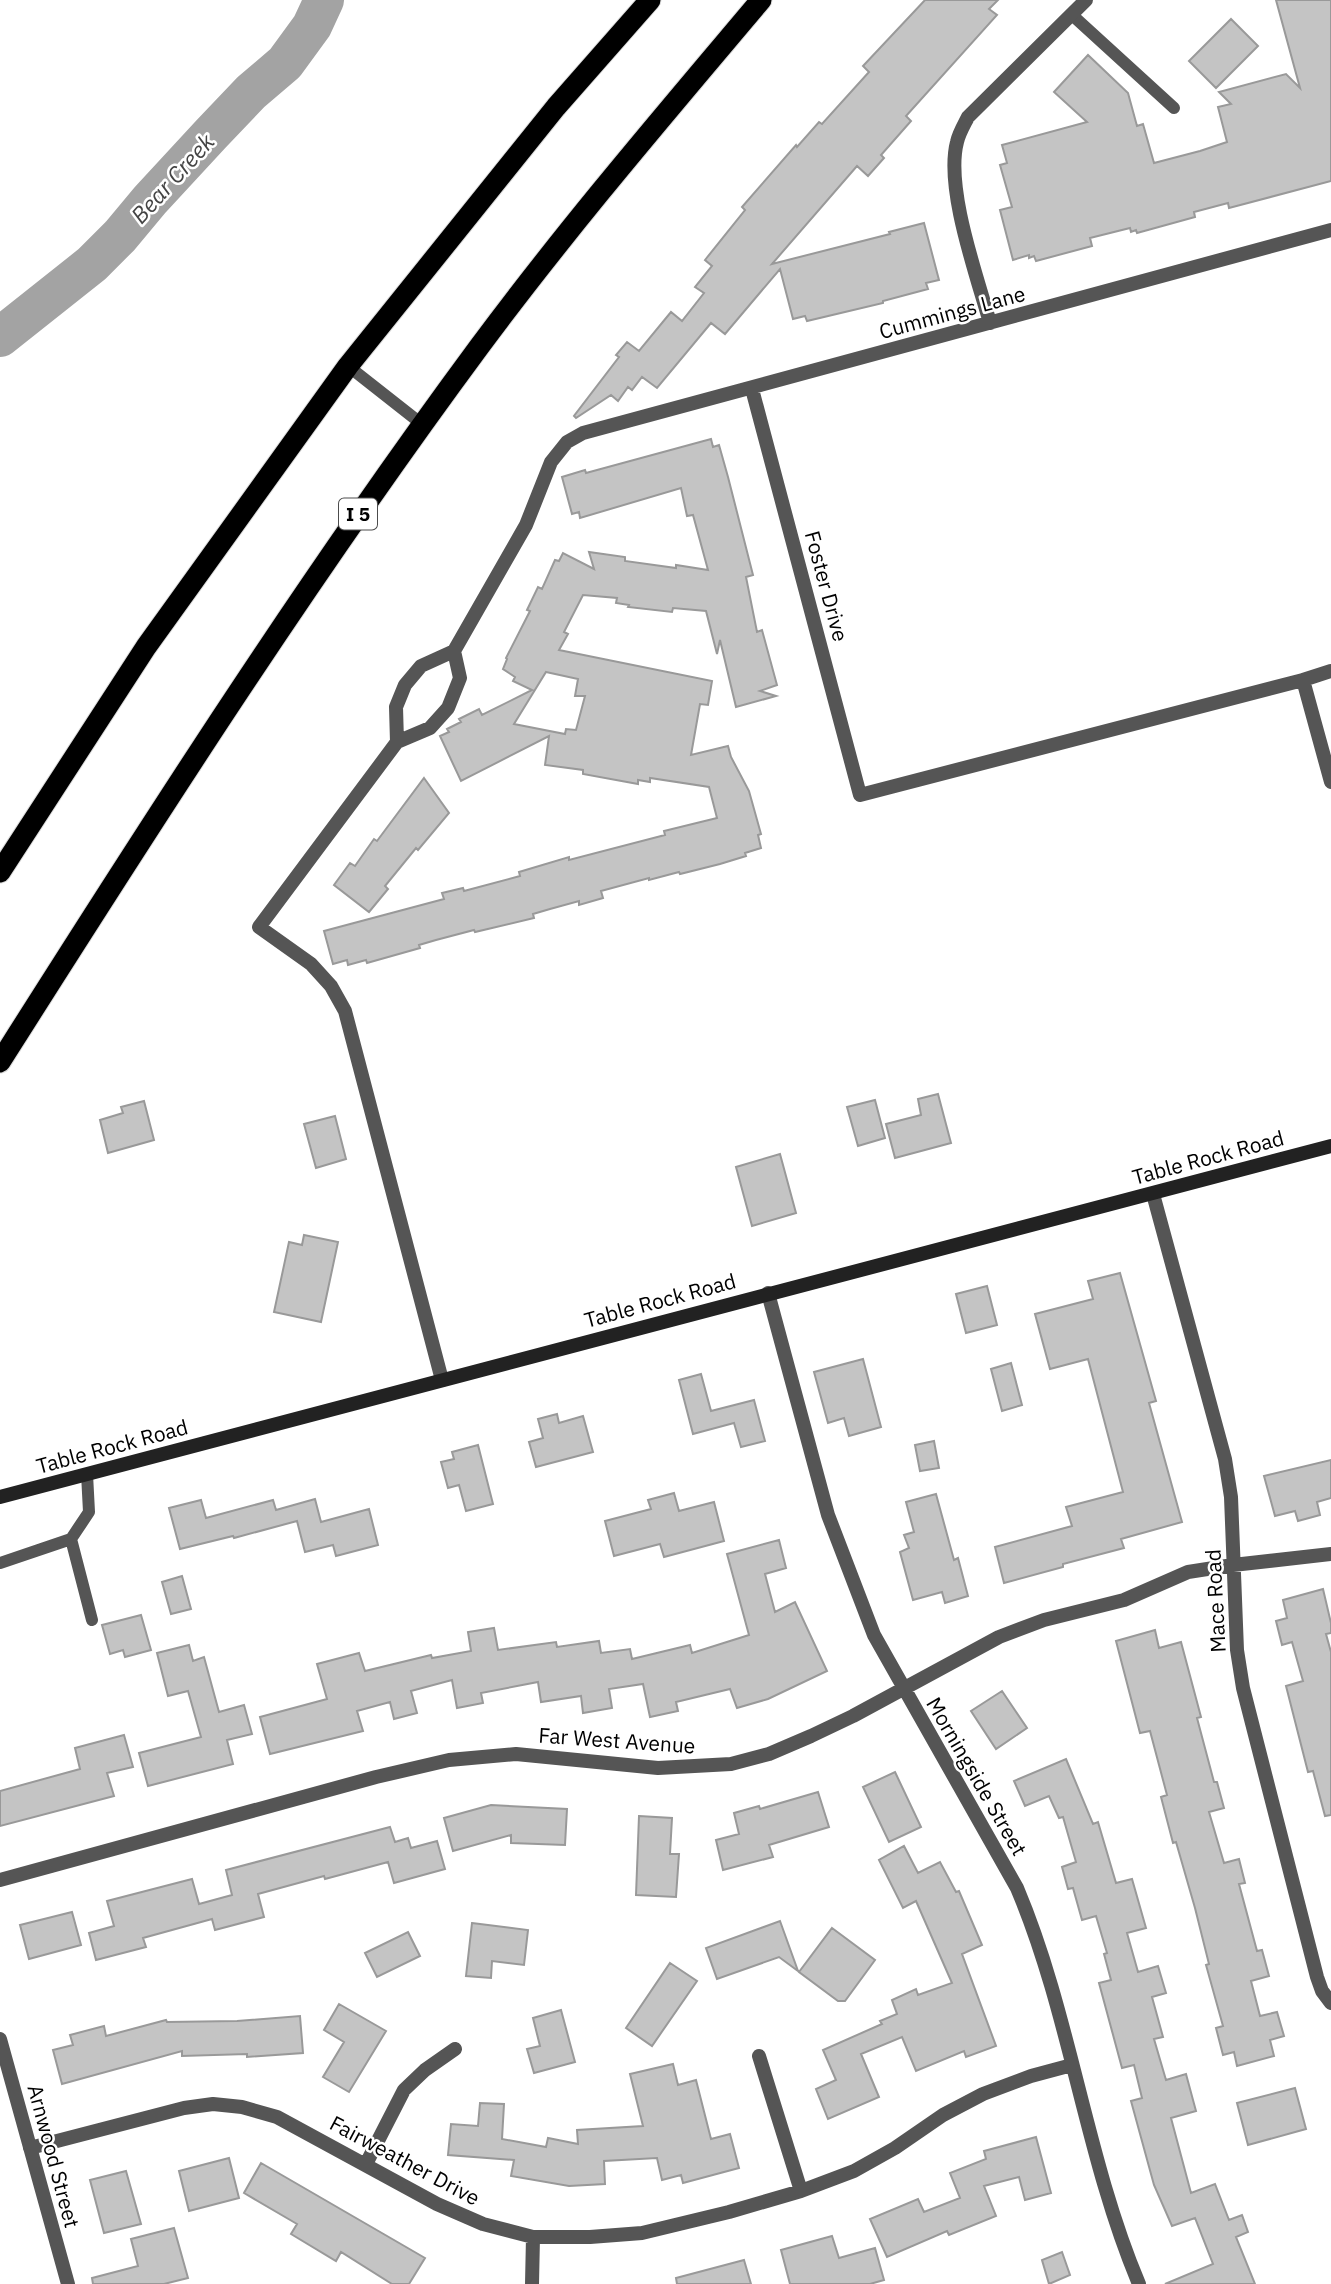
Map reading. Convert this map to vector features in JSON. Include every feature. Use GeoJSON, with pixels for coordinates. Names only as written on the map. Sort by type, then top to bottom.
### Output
{"type":"FeatureCollection","features":[{"type":"Feature","properties":{"kind":"highway"},"geometry":{"type":"LineString","coordinates":[[0,872],[146,647],[348,366],[548,117],[649,0]]}},
{"type":"Feature","properties":{"kind":"highway","name":"I 5"},"geometry":{"type":"LineString","coordinates":[[0,1062],[239,688],[364,505],[562,238],[761,0]]}},
{"type":"Feature","properties":{"kind":"main road","name":"Table Rock Road"},"geometry":{"type":"LineString","coordinates":[[0,1497],[1331,1146]]}},
{"type":"Feature","properties":{"kind":"street"},"geometry":{"type":"LineString","coordinates":[[990,323],[956,198],[953,167],[957,141],[968,117],[1086,0]]}},
{"type":"Feature","properties":{"kind":"street","name":"Cummings Lane"},"geometry":{"type":"LineString","coordinates":[[454,651],[526,525],[551,462],[567,442],[583,433],[1331,230]]}},
{"type":"Feature","properties":{"kind":"street","name":"Foster Drive"},"geometry":{"type":"LineString","coordinates":[[752,388],[860,795],[1303,680]]}},
{"type":"Feature","properties":{"kind":"street"},"geometry":{"type":"LineString","coordinates":[[397,742],[396,707],[405,685],[421,666],[454,651],[460,678],[448,708],[430,728],[397,742],[258,927],[311,964],[331,986],[345,1012],[442,1380]]}},
{"type":"Feature","properties":{"kind":"street"},"geometry":{"type":"LineString","coordinates":[[1331,671],[1303,680],[1331,782]]}},
{"type":"Feature","properties":{"kind":"street","name":"Mace Road"},"geometry":{"type":"LineString","coordinates":[[1153,1194],[1225,1459],[1231,1497],[1237,1650],[1249,1714],[1317,1977],[1322,1991],[1331,2002]]}},
{"type":"Feature","properties":{"kind":"street","name":"Morningside Street"},"geometry":{"type":"LineString","coordinates":[[768,1293],[828,1515],[874,1635],[1017,1888],[1035,1931],[1100,2170],[1139,2284]]}},
{"type":"Feature","properties":{"kind":"street","name":"Far West Avenue"},"geometry":{"type":"LineString","coordinates":[[0,1880],[376,1777],[449,1760],[516,1754],[658,1768],[731,1764],[769,1755],[853,1716],[999,1637],[1044,1620],[1124,1600],[1188,1572],[1331,1554]]}},
{"type":"Feature","properties":{"kind":"street","name":"Arnwood Street"},"geometry":{"type":"LineString","coordinates":[[0,2039],[68,2284]]}},
{"type":"Feature","properties":{"kind":"street"},"geometry":{"type":"LineString","coordinates":[[366,2164],[404,2090],[425,2070],[456,2049]]}},
{"type":"Feature","properties":{"kind":"street"},"geometry":{"type":"LineString","coordinates":[[759,2056],[801,2192]]}},
{"type":"Feature","properties":{"kind":"street","name":"Fairweather Drive"},"geometry":{"type":"LineString","coordinates":[[30,2148],[184,2108],[214,2104],[242,2107],[277,2117],[448,2209],[484,2224],[533,2236],[590,2237],[642,2233],[801,2192],[854,2171],[895,2148],[943,2115],[983,2094],[1031,2076],[1072,2065]]}},
{"type":"Feature","properties":{"kind":"street"},"geometry":{"type":"LineString","coordinates":[[532,2284],[533,2236]]}},
{"type":"Feature","properties":{"kind":"lane"},"geometry":{"type":"LineString","coordinates":[[1071,14],[1174,108]]}},
{"type":"Feature","properties":{"kind":"lane"},"geometry":{"type":"LineString","coordinates":[[348,366],[423,425]]}},
{"type":"Feature","properties":{"kind":"lane"},"geometry":{"type":"LineString","coordinates":[[0,1563],[71,1539],[89,1513],[87,1474]]}},
{"type":"Feature","properties":{"kind":"lane"},"geometry":{"type":"LineString","coordinates":[[71,1539],[92,1620]]}},
{"type":"Feature","properties":{"kind":"building"},"geometry":{"type":"Polygon","coordinates":[[[925,0],[998,0],[989,9],[997,15],[906,116],[911,121],[881,155],[884,158],[868,176],[857,166],[772,264],[924,223],[939,280],[926,283],[928,289],[883,303],[807,321],[805,316],[793,319],[780,269],[725,334],[711,323],[657,388],[642,377],[632,390],[628,387],[618,401],[611,395],[576,418],[574,416],[619,357],[616,355],[627,342],[639,351],[671,312],[682,321],[704,293],[695,287],[712,266],[705,260],[745,210],[742,207],[796,145],[797,147],[819,122],[822,124],[869,72],[863,66],[925,0]]]}},
{"type":"Feature","properties":{"kind":"building"},"geometry":{"type":"Polygon","coordinates":[[[1276,0],[1331,0],[1331,181],[1229,208],[1228,203],[1194,212],[1195,217],[1137,233],[1136,230],[1131,232],[1130,228],[1090,238],[1092,246],[1036,261],[1034,256],[1029,258],[1029,255],[1013,260],[1000,210],[1012,207],[1000,165],[1007,163],[1002,145],[1087,122],[1054,92],[1088,55],[1128,93],[1137,126],[1143,124],[1154,163],[1200,151],[1227,142],[1218,107],[1231,104],[1219,92],[1286,74],[1300,88],[1276,0]]]}},
{"type":"Feature","properties":{"kind":"building"},"geometry":{"type":"Polygon","coordinates":[[[1231,19],[1258,46],[1216,88],[1189,61],[1231,19]]]}},
{"type":"Feature","properties":{"kind":"building"},"geometry":{"type":"Polygon","coordinates":[[[711,439],[713,447],[719,445],[753,575],[746,577],[757,632],[762,630],[777,685],[760,691],[776,696],[736,707],[720,640],[717,654],[706,611],[673,608],[672,612],[628,607],[629,605],[616,603],[617,598],[583,595],[564,632],[568,634],[559,650],[712,681],[708,705],[700,704],[691,755],[728,746],[749,791],[761,834],[758,835],[761,848],[720,864],[601,891],[603,898],[550,909],[533,914],[534,918],[436,940],[419,945],[420,948],[367,963],[366,960],[348,965],[347,960],[333,964],[324,931],[444,899],[442,893],[463,888],[464,891],[520,876],[519,872],[569,857],[569,860],[665,835],[664,831],[717,818],[709,787],[650,778],[650,782],[638,780],[638,784],[583,774],[583,770],[545,765],[549,736],[461,781],[440,736],[461,722],[459,719],[479,709],[482,715],[532,690],[513,681],[515,677],[503,669],[538,587],[542,589],[555,560],[559,561],[563,553],[594,569],[589,552],[625,557],[625,561],[708,570],[693,515],[687,516],[681,488],[580,518],[579,512],[572,514],[562,477],[585,470],[586,473],[711,439]],[[546,672],[514,724],[565,734],[566,729],[576,730],[585,696],[575,696],[578,679],[546,672]]]}},
{"type":"Feature","properties":{"kind":"building"},"geometry":{"type":"Polygon","coordinates":[[[424,778],[449,813],[385,886],[388,889],[369,912],[334,885],[350,863],[355,866],[374,839],[377,841],[424,778]]]}},
{"type":"Feature","properties":{"kind":"building"},"geometry":{"type":"Polygon","coordinates":[[[938,1094],[951,1143],[895,1158],[886,1124],[921,1115],[918,1099],[938,1094]]]}},
{"type":"Feature","properties":{"kind":"building"},"geometry":{"type":"Polygon","coordinates":[[[875,1100],[885,1138],[858,1146],[847,1107],[875,1100]]]}},
{"type":"Feature","properties":{"kind":"building"},"geometry":{"type":"Polygon","coordinates":[[[144,1101],[154,1140],[108,1153],[100,1120],[123,1113],[121,1107],[144,1101]]]}},
{"type":"Feature","properties":{"kind":"building"},"geometry":{"type":"Polygon","coordinates":[[[335,1116],[346,1159],[316,1168],[304,1124],[335,1116]]]}},
{"type":"Feature","properties":{"kind":"building"},"geometry":{"type":"Polygon","coordinates":[[[780,1154],[796,1213],[752,1226],[736,1167],[780,1154]]]}},
{"type":"Feature","properties":{"kind":"building"},"geometry":{"type":"Polygon","coordinates":[[[304,1235],[338,1242],[321,1322],[274,1312],[289,1242],[302,1245],[304,1235]]]}},
{"type":"Feature","properties":{"kind":"building"},"geometry":{"type":"Polygon","coordinates":[[[1120,1273],[1156,1401],[1149,1403],[1182,1522],[1121,1539],[1124,1548],[1004,1583],[995,1547],[1072,1526],[1066,1507],[1123,1492],[1088,1359],[1050,1369],[1035,1314],[1093,1299],[1088,1281],[1120,1273]]]}},
{"type":"Feature","properties":{"kind":"building"},"geometry":{"type":"Polygon","coordinates":[[[987,1286],[997,1325],[966,1333],[956,1294],[987,1286]]]}},
{"type":"Feature","properties":{"kind":"building"},"geometry":{"type":"Polygon","coordinates":[[[863,1359],[881,1427],[849,1436],[844,1418],[828,1423],[814,1372],[863,1359]]]}},
{"type":"Feature","properties":{"kind":"building"},"geometry":{"type":"Polygon","coordinates":[[[1011,1363],[1022,1405],[1002,1411],[991,1369],[1011,1363]]]}},
{"type":"Feature","properties":{"kind":"building"},"geometry":{"type":"Polygon","coordinates":[[[701,1374],[711,1411],[754,1400],[765,1441],[741,1447],[734,1423],[693,1434],[679,1380],[701,1374]]]}},
{"type":"Feature","properties":{"kind":"building"},"geometry":{"type":"Polygon","coordinates":[[[557,1414],[559,1423],[583,1416],[593,1452],[536,1467],[529,1442],[543,1438],[538,1419],[557,1414]]]}},
{"type":"Feature","properties":{"kind":"building"},"geometry":{"type":"Polygon","coordinates":[[[934,1441],[939,1468],[920,1471],[915,1445],[934,1441]]]}},
{"type":"Feature","properties":{"kind":"building"},"geometry":{"type":"Polygon","coordinates":[[[478,1445],[493,1504],[466,1511],[459,1485],[448,1488],[441,1462],[454,1459],[452,1452],[478,1445]]]}},
{"type":"Feature","properties":{"kind":"building"},"geometry":{"type":"Polygon","coordinates":[[[1331,1460],[1331,1498],[1317,1502],[1320,1515],[1298,1521],[1295,1511],[1275,1516],[1264,1476],[1331,1460]]]}},
{"type":"Feature","properties":{"kind":"building"},"geometry":{"type":"Polygon","coordinates":[[[674,1493],[679,1511],[714,1502],[724,1541],[664,1557],[660,1544],[614,1556],[605,1521],[651,1509],[648,1500],[674,1493]]]}},
{"type":"Feature","properties":{"kind":"building"},"geometry":{"type":"Polygon","coordinates":[[[936,1494],[954,1560],[958,1558],[968,1596],[945,1603],[942,1592],[913,1600],[900,1552],[909,1548],[904,1535],[914,1532],[906,1502],[936,1494]]]}},
{"type":"Feature","properties":{"kind":"building"},"geometry":{"type":"Polygon","coordinates":[[[315,1499],[321,1522],[369,1509],[378,1545],[336,1556],[333,1545],[305,1552],[297,1521],[180,1549],[169,1508],[201,1500],[206,1518],[273,1500],[276,1510],[315,1499]]]}},
{"type":"Feature","properties":{"kind":"building"},"geometry":{"type":"Polygon","coordinates":[[[779,1540],[786,1568],[765,1574],[775,1612],[795,1602],[827,1671],[768,1699],[737,1708],[730,1689],[676,1702],[678,1711],[650,1717],[643,1684],[609,1689],[612,1708],[583,1713],[581,1696],[541,1702],[538,1682],[481,1693],[483,1703],[457,1708],[452,1680],[411,1691],[417,1713],[394,1719],[390,1702],[357,1711],[363,1731],[270,1754],[260,1717],[327,1699],[317,1664],[359,1653],[365,1671],[431,1655],[432,1658],[471,1651],[468,1632],[494,1628],[498,1650],[556,1642],[557,1647],[599,1641],[601,1653],[630,1649],[632,1659],[690,1645],[692,1653],[749,1635],[727,1554],[779,1540]]]}},
{"type":"Feature","properties":{"kind":"building"},"geometry":{"type":"Polygon","coordinates":[[[182,1576],[191,1609],[171,1614],[162,1582],[182,1576]]]}},
{"type":"Feature","properties":{"kind":"building"},"geometry":{"type":"Polygon","coordinates":[[[1323,1589],[1331,1623],[1331,1633],[1326,1634],[1331,1652],[1331,1815],[1325,1816],[1313,1771],[1308,1772],[1286,1686],[1303,1681],[1292,1642],[1282,1645],[1276,1621],[1287,1618],[1283,1600],[1323,1589]]]}},
{"type":"Feature","properties":{"kind":"building"},"geometry":{"type":"Polygon","coordinates":[[[141,1615],[151,1650],[125,1657],[123,1650],[110,1654],[102,1625],[141,1615]]]}},
{"type":"Feature","properties":{"kind":"building"},"geometry":{"type":"Polygon","coordinates":[[[1155,1630],[1159,1648],[1181,1642],[1201,1717],[1197,1718],[1214,1782],[1217,1782],[1224,1808],[1209,1812],[1224,1863],[1239,1859],[1245,1883],[1239,1884],[1257,1951],[1262,1950],[1269,1976],[1251,1981],[1260,2016],[1277,2012],[1284,2036],[1270,2040],[1274,2056],[1237,2066],[1234,2052],[1223,2055],[1216,2028],[1223,2026],[1206,1965],[1209,1964],[1161,1797],[1167,1795],[1150,1731],[1140,1733],[1116,1641],[1155,1630]]]}},
{"type":"Feature","properties":{"kind":"building"},"geometry":{"type":"Polygon","coordinates":[[[189,1645],[193,1661],[204,1657],[219,1712],[244,1705],[252,1734],[227,1740],[233,1764],[148,1786],[139,1753],[201,1737],[188,1691],[168,1696],[157,1653],[189,1645]]]}},
{"type":"Feature","properties":{"kind":"building"},"geometry":{"type":"Polygon","coordinates":[[[1002,1691],[1027,1728],[996,1749],[971,1711],[1002,1691]]]}},
{"type":"Feature","properties":{"kind":"building"},"geometry":{"type":"Polygon","coordinates":[[[124,1735],[133,1767],[107,1773],[114,1796],[0,1826],[0,1791],[80,1769],[75,1748],[124,1735]]]}},
{"type":"Feature","properties":{"kind":"building"},"geometry":{"type":"Polygon","coordinates":[[[1066,1759],[1093,1824],[1098,1822],[1116,1883],[1132,1879],[1146,1928],[1127,1933],[1138,1972],[1158,1966],[1166,1993],[1152,1997],[1163,2037],[1154,2039],[1166,2080],[1186,2074],[1196,2111],[1171,2118],[1191,2193],[1215,2184],[1229,2220],[1242,2215],[1248,2232],[1236,2237],[1255,2284],[1165,2284],[1213,2264],[1195,2218],[1172,2226],[1154,2185],[1131,2101],[1142,2098],[1134,2065],[1122,2068],[1099,1983],[1111,1980],[1104,1954],[1107,1953],[1096,1916],[1082,1920],[1073,1888],[1068,1889],[1062,1867],[1076,1862],[1063,1817],[1059,1818],[1049,1796],[1025,1806],[1014,1781],[1066,1759]]]}},
{"type":"Feature","properties":{"kind":"building"},"geometry":{"type":"Polygon","coordinates":[[[895,1772],[921,1827],[889,1842],[863,1787],[895,1772]]]}},
{"type":"Feature","properties":{"kind":"building"},"geometry":{"type":"Polygon","coordinates":[[[818,1792],[829,1827],[769,1845],[773,1857],[723,1870],[716,1840],[739,1834],[734,1813],[759,1806],[760,1809],[818,1792]]]}},
{"type":"Feature","properties":{"kind":"building"},"geometry":{"type":"Polygon","coordinates":[[[491,1805],[567,1809],[565,1845],[511,1843],[511,1835],[453,1851],[444,1818],[491,1805]]]}},
{"type":"Feature","properties":{"kind":"building"},"geometry":{"type":"Polygon","coordinates":[[[639,1816],[672,1818],[670,1854],[679,1854],[676,1897],[636,1895],[639,1816]]]}},
{"type":"Feature","properties":{"kind":"building"},"geometry":{"type":"Polygon","coordinates":[[[390,1827],[395,1842],[408,1838],[411,1848],[437,1841],[445,1869],[394,1883],[388,1862],[325,1879],[324,1876],[258,1894],[264,1917],[215,1930],[212,1919],[143,1938],[146,1947],[96,1960],[89,1933],[114,1926],[107,1901],[192,1879],[199,1904],[232,1895],[226,1870],[390,1827]]]}},
{"type":"Feature","properties":{"kind":"building"},"geometry":{"type":"Polygon","coordinates":[[[904,1846],[918,1873],[940,1862],[956,1892],[959,1891],[982,1945],[962,1954],[996,2046],[966,2057],[964,2051],[916,2071],[902,2037],[861,2054],[879,2097],[828,2119],[816,2089],[836,2080],[823,2050],[882,2024],[880,2021],[897,2014],[892,2000],[916,1989],[918,1995],[952,1983],[916,1901],[903,1908],[879,1860],[904,1846]]]}},
{"type":"Feature","properties":{"kind":"building"},"geometry":{"type":"Polygon","coordinates":[[[72,1912],[81,1945],[29,1959],[20,1925],[72,1912]]]}},
{"type":"Feature","properties":{"kind":"building"},"geometry":{"type":"Polygon","coordinates":[[[780,1921],[798,1971],[779,1957],[717,1979],[706,1948],[780,1921]]]}},
{"type":"Feature","properties":{"kind":"building"},"geometry":{"type":"Polygon","coordinates":[[[472,1923],[528,1930],[524,1965],[492,1961],[491,1978],[466,1976],[472,1923]]]}},
{"type":"Feature","properties":{"kind":"building"},"geometry":{"type":"Polygon","coordinates":[[[832,1928],[875,1960],[845,2001],[838,2001],[799,1972],[832,1928]]]}},
{"type":"Feature","properties":{"kind":"building"},"geometry":{"type":"Polygon","coordinates":[[[408,1932],[420,1956],[377,1977],[365,1953],[408,1932]]]}},
{"type":"Feature","properties":{"kind":"building"},"geometry":{"type":"Polygon","coordinates":[[[670,1963],[697,1981],[652,2046],[626,2028],[670,1963]]]}},
{"type":"Feature","properties":{"kind":"building"},"geometry":{"type":"Polygon","coordinates":[[[339,2004],[386,2031],[349,2092],[323,2077],[344,2042],[324,2030],[339,2004]]]}},
{"type":"Feature","properties":{"kind":"building"},"geometry":{"type":"Polygon","coordinates":[[[561,2010],[575,2062],[534,2073],[527,2049],[540,2046],[533,2018],[561,2010]]]}},
{"type":"Feature","properties":{"kind":"building"},"geometry":{"type":"Polygon","coordinates":[[[300,2016],[303,2053],[247,2057],[247,2054],[182,2056],[182,2051],[62,2084],[53,2050],[73,2045],[70,2035],[104,2026],[106,2036],[166,2020],[237,2021],[300,2016]]]}},
{"type":"Feature","properties":{"kind":"building"},"geometry":{"type":"Polygon","coordinates":[[[673,2064],[678,2085],[696,2080],[711,2139],[730,2134],[739,2168],[683,2183],[681,2175],[662,2180],[657,2158],[604,2161],[605,2184],[569,2186],[511,2176],[514,2160],[448,2155],[451,2124],[478,2126],[480,2103],[504,2104],[502,2139],[546,2147],[548,2138],[578,2144],[577,2130],[643,2126],[630,2074],[673,2064]]]}},
{"type":"Feature","properties":{"kind":"building"},"geometry":{"type":"Polygon","coordinates":[[[1295,2088],[1306,2129],[1248,2145],[1237,2103],[1295,2088]]]}},
{"type":"Feature","properties":{"kind":"building"},"geometry":{"type":"Polygon","coordinates":[[[1036,2137],[1051,2193],[1025,2200],[1019,2177],[984,2186],[996,2216],[949,2235],[947,2231],[887,2257],[870,2219],[918,2199],[924,2212],[960,2198],[950,2173],[986,2159],[984,2151],[1036,2137]]]}},
{"type":"Feature","properties":{"kind":"building"},"geometry":{"type":"Polygon","coordinates":[[[229,2158],[239,2198],[189,2211],[179,2171],[229,2158]]]}},
{"type":"Feature","properties":{"kind":"building"},"geometry":{"type":"Polygon","coordinates":[[[261,2163],[425,2258],[409,2284],[392,2284],[341,2252],[336,2261],[291,2234],[297,2224],[244,2193],[261,2163]]]}},
{"type":"Feature","properties":{"kind":"building"},"geometry":{"type":"Polygon","coordinates":[[[126,2171],[141,2224],[104,2233],[90,2180],[126,2171]]]}},
{"type":"Feature","properties":{"kind":"building"},"geometry":{"type":"Polygon","coordinates":[[[174,2228],[188,2278],[164,2284],[93,2284],[92,2278],[138,2266],[131,2239],[174,2228]]]}},
{"type":"Feature","properties":{"kind":"building"},"geometry":{"type":"Polygon","coordinates":[[[832,2236],[839,2258],[875,2248],[884,2280],[870,2284],[790,2284],[781,2250],[832,2236]]]}},
{"type":"Feature","properties":{"kind":"building"},"geometry":{"type":"Polygon","coordinates":[[[1062,2252],[1070,2275],[1049,2284],[1042,2260],[1062,2252]]]}},
{"type":"Feature","properties":{"kind":"building"},"geometry":{"type":"Polygon","coordinates":[[[744,2260],[751,2284],[677,2284],[676,2278],[744,2260]]]}},
{"type":"Feature","properties":{"kind":"waterway","name":"Bear Creek"},"geometry":{"type":"LineString","coordinates":[[0,337],[92,264],[120,236],[251,92],[285,63],[312,26],[324,0]]}}]}
